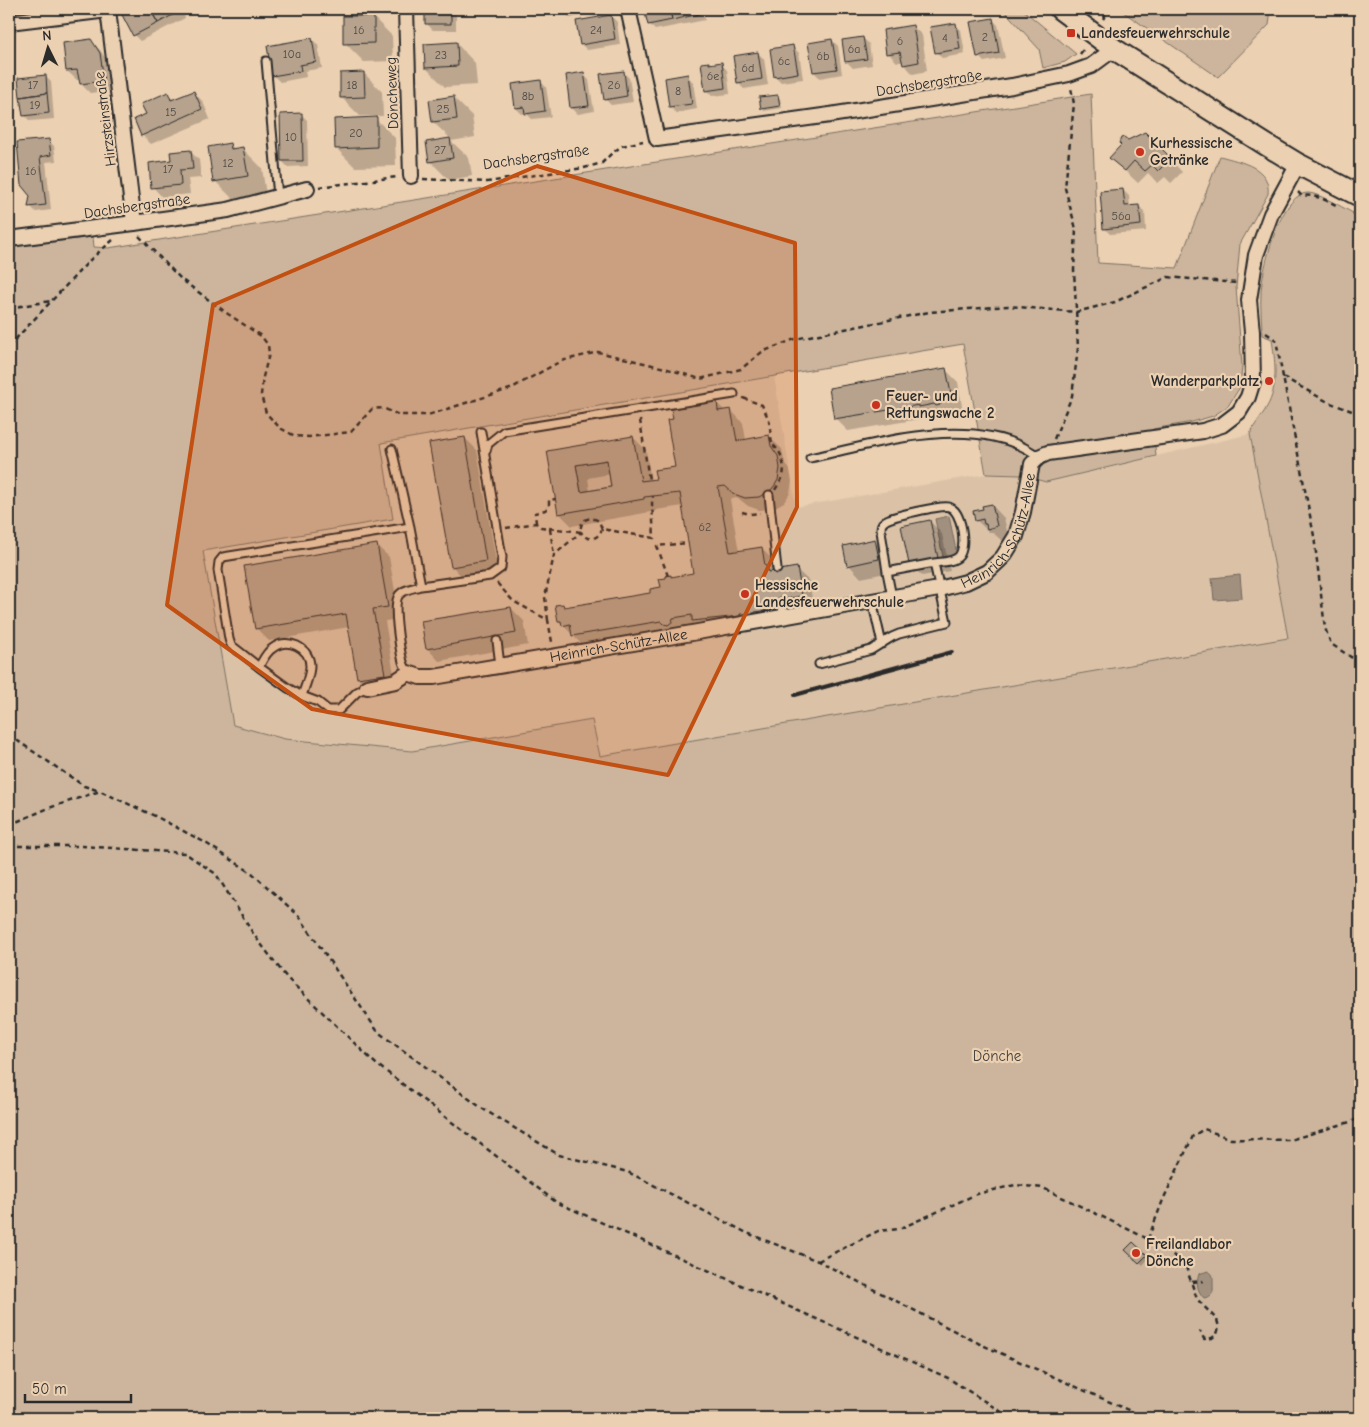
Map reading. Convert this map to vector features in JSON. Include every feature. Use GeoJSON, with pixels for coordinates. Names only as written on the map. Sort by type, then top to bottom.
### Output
{"type":"FeatureCollection","features":[{"type":"Feature","properties":{"kind":"main road"},"geometry":{"type":"LineString","coordinates":[[1060,9],[1114,49],[1298,164],[1356,204]]}},
{"type":"Feature","properties":{"kind":"street","name":"Döncheweg"},"geometry":{"type":"LineString","coordinates":[[406,9],[411,176]]}},
{"type":"Feature","properties":{"kind":"street"},"geometry":{"type":"LineString","coordinates":[[628,9],[657,139]]}},
{"type":"Feature","properties":{"kind":"street"},"geometry":{"type":"LineString","coordinates":[[9,22],[108,10]]}},
{"type":"Feature","properties":{"kind":"street","name":"Hirzsteinstraße"},"geometry":{"type":"LineString","coordinates":[[108,10],[134,223]]}},
{"type":"Feature","properties":{"kind":"street","name":"Dachsbergstraße"},"geometry":{"type":"LineString","coordinates":[[657,139],[830,115],[1012,86],[1069,74],[1091,66],[1114,49]]}},
{"type":"Feature","properties":{"kind":"street","name":"Heinrich-Schütz-Allee"},"geometry":{"type":"LineString","coordinates":[[408,673],[420,677],[434,677],[939,589],[966,582],[988,572],[1003,557],[1016,536],[1023,512],[1032,464],[1044,455],[1203,431],[1222,425],[1239,412],[1248,397],[1253,381],[1249,300],[1256,255],[1271,214],[1298,164]]}},
{"type":"Feature","properties":{"kind":"street","name":"Dachsbergstraße"},"geometry":{"type":"LineString","coordinates":[[9,239],[228,210],[307,189]]}},
{"type":"Feature","properties":{"kind":"street"},"geometry":{"type":"LineString","coordinates":[[367,687],[396,681],[408,673]]}},
{"type":"Feature","properties":{"kind":"lane"},"geometry":{"type":"LineString","coordinates":[[266,61],[278,196]]}},
{"type":"Feature","properties":{"kind":"lane"},"geometry":{"type":"LineString","coordinates":[[485,454],[488,444],[504,430],[734,394]]}},
{"type":"Feature","properties":{"kind":"lane"},"geometry":{"type":"LineString","coordinates":[[408,673],[403,662],[396,615],[396,604],[399,595],[409,589],[421,586],[490,576],[501,568],[502,557],[498,529],[481,432]]}},
{"type":"Feature","properties":{"kind":"lane"},"geometry":{"type":"LineString","coordinates":[[810,458],[916,436],[952,434],[979,434],[1007,439],[1044,455]]}},
{"type":"Feature","properties":{"kind":"lane"},"geometry":{"type":"LineString","coordinates":[[392,449],[421,586]]}},
{"type":"Feature","properties":{"kind":"lane"},"geometry":{"type":"LineString","coordinates":[[769,495],[777,569]]}},
{"type":"Feature","properties":{"kind":"lane"},"geometry":{"type":"LineString","coordinates":[[887,572],[953,560],[959,556],[963,549],[964,541],[957,514],[950,507],[940,507],[891,518],[883,522],[881,531],[887,572],[892,597]]}},
{"type":"Feature","properties":{"kind":"lane"},"geometry":{"type":"LineString","coordinates":[[367,687],[361,689],[339,710],[328,710],[318,702],[288,688],[231,645],[228,639],[218,570],[219,562],[223,557],[410,527]]}},
{"type":"Feature","properties":{"kind":"lane"},"geometry":{"type":"LineString","coordinates":[[819,664],[871,650],[899,634],[947,622],[934,563]]}},
{"type":"Feature","properties":{"kind":"lane"},"geometry":{"type":"LineString","coordinates":[[872,600],[882,644]]}},
{"type":"Feature","properties":{"kind":"lane"},"geometry":{"type":"LineString","coordinates":[[782,602],[783,616]]}},
{"type":"Feature","properties":{"kind":"lane"},"geometry":{"type":"LineString","coordinates":[[497,641],[500,665]]}},
{"type":"Feature","properties":{"kind":"lane"},"geometry":{"type":"LineString","coordinates":[[259,667],[267,653],[274,646],[283,643],[303,648],[310,659],[310,666],[302,696]]}},
{"type":"Feature","properties":{"kind":"path"},"geometry":{"type":"LineString","coordinates":[[1044,455],[1072,396],[1078,348],[1074,270],[1076,230],[1064,188],[1074,104],[1069,74]]}},
{"type":"Feature","properties":{"kind":"path","name":"Dachsbergstraße"},"geometry":{"type":"LineString","coordinates":[[307,189],[394,176],[411,176],[427,180],[487,182],[584,168],[602,163],[622,146],[634,142],[657,139]]}},
{"type":"Feature","properties":{"kind":"path"},"geometry":{"type":"LineString","coordinates":[[1288,182],[1302,196],[1314,196],[1344,208]]}},
{"type":"Feature","properties":{"kind":"path"},"geometry":{"type":"LineString","coordinates":[[1356,204],[1360,216]]}},
{"type":"Feature","properties":{"kind":"path"},"geometry":{"type":"LineString","coordinates":[[9,346],[92,258],[134,223],[137,234],[182,280],[261,336],[268,345],[269,354],[261,395],[266,413],[280,428],[295,436],[309,437],[351,432],[372,409],[383,408],[399,415],[428,415],[510,389],[561,361],[598,352],[665,368],[700,379],[741,368],[762,352],[795,339],[929,312],[1008,306],[1076,312],[1115,302],[1168,276],[1238,283],[1249,300]]}},
{"type":"Feature","properties":{"kind":"path"},"geometry":{"type":"LineString","coordinates":[[9,308],[53,301]]}},
{"type":"Feature","properties":{"kind":"path"},"geometry":{"type":"LineString","coordinates":[[1265,331],[1276,340],[1314,536],[1325,628],[1331,644],[1360,662]]}},
{"type":"Feature","properties":{"kind":"path"},"geometry":{"type":"LineString","coordinates":[[1283,377],[1328,402],[1360,414]]}},
{"type":"Feature","properties":{"kind":"path"},"geometry":{"type":"LineString","coordinates":[[734,394],[762,405],[768,420],[772,444],[782,457],[784,468],[783,477],[778,486],[769,495],[760,513],[750,514],[742,512]]}},
{"type":"Feature","properties":{"kind":"path"},"geometry":{"type":"LineString","coordinates":[[639,410],[649,480]]}},
{"type":"Feature","properties":{"kind":"path"},"geometry":{"type":"LineString","coordinates":[[653,496],[654,538],[668,576]]}},
{"type":"Feature","properties":{"kind":"path"},"geometry":{"type":"LineString","coordinates":[[536,523],[536,513],[549,507],[549,500],[556,500]]}},
{"type":"Feature","properties":{"kind":"path"},"geometry":{"type":"LineString","coordinates":[[592,518],[599,521],[602,529],[600,534],[594,539],[585,538],[580,528],[582,522],[592,518]]}},
{"type":"Feature","properties":{"kind":"path"},"geometry":{"type":"LineString","coordinates":[[498,529],[536,523],[541,527],[550,529],[581,532]]}},
{"type":"Feature","properties":{"kind":"path"},"geometry":{"type":"LineString","coordinates":[[550,529],[554,556],[545,596],[554,656]]}},
{"type":"Feature","properties":{"kind":"path"},"geometry":{"type":"LineString","coordinates":[[602,529],[654,538]]}},
{"type":"Feature","properties":{"kind":"path"},"geometry":{"type":"LineString","coordinates":[[554,556],[581,532]]}},
{"type":"Feature","properties":{"kind":"path"},"geometry":{"type":"LineString","coordinates":[[657,546],[688,542]]}},
{"type":"Feature","properties":{"kind":"path"},"geometry":{"type":"LineString","coordinates":[[490,576],[513,601],[548,620]]}},
{"type":"Feature","properties":{"kind":"path"},"geometry":{"type":"LineString","coordinates":[[9,735],[84,786],[100,791],[157,817],[204,842],[252,873],[299,916],[378,1032],[483,1109],[559,1154],[628,1172],[747,1233],[818,1261],[980,1344],[1146,1418]]}},
{"type":"Feature","properties":{"kind":"path"},"geometry":{"type":"LineString","coordinates":[[9,825],[49,808],[100,791]]}},
{"type":"Feature","properties":{"kind":"path"},"geometry":{"type":"LineString","coordinates":[[9,846],[82,846],[184,853],[216,874],[254,935],[287,978],[375,1062],[556,1202],[948,1378],[1011,1418]]}},
{"type":"Feature","properties":{"kind":"path"},"geometry":{"type":"LineString","coordinates":[[1148,1239],[1163,1200],[1193,1136],[1204,1129],[1231,1139],[1290,1140],[1353,1121],[1360,1117]]}},
{"type":"Feature","properties":{"kind":"path"},"geometry":{"type":"LineString","coordinates":[[818,1261],[878,1230],[899,1229],[977,1194],[1015,1185],[1043,1188],[1148,1239],[1172,1254],[1186,1267],[1197,1299],[1217,1320],[1219,1327],[1217,1334],[1212,1338],[1204,1339],[1200,1331]]}},
{"type":"Feature","properties":{"kind":"path"},"geometry":{"type":"LineString","coordinates":[[1192,1282],[1203,1281]]}},
{"type":"Feature","properties":{"kind":"highlighted area"},"geometry":{"type":"Polygon","coordinates":[[[537,166],[795,243],[797,507],[668,775],[312,709],[167,605],[213,305],[537,166]]]}},
{"type":"Feature","properties":{"kind":"shaded area","name":"Hessische Landesfeuerwehrschule"},"geometry":{"type":"Polygon","coordinates":[[[774,376],[796,507],[986,474],[1021,475],[1046,482],[1250,434],[1288,638],[600,756],[592,720],[412,751],[285,739],[233,725],[203,551],[393,519],[380,443],[774,376]]]}},
{"type":"Feature","properties":{"kind":"shaded area"},"geometry":{"type":"Polygon","coordinates":[[[949,516],[957,555],[943,557],[935,519],[949,516]]]}},
{"type":"Feature","properties":{"kind":"shaded area"},"geometry":{"type":"Polygon","coordinates":[[[1240,575],[1242,598],[1214,600],[1212,578],[1240,575]]]}},
{"type":"Feature","properties":{"kind":"shaded area"},"geometry":{"type":"Polygon","coordinates":[[[1208,1271],[1213,1276],[1213,1290],[1210,1296],[1204,1298],[1198,1287],[1199,1274],[1208,1271]]]}},
{"type":"Feature","properties":{"kind":"green space"},"geometry":{"type":"Polygon","coordinates":[[[1003,9],[1022,9],[1076,54],[1065,62],[1043,68],[1039,49],[1003,9]]]}},
{"type":"Feature","properties":{"kind":"green space"},"geometry":{"type":"Polygon","coordinates":[[[1119,9],[1271,9],[1269,25],[1218,77],[1119,9]]]}},
{"type":"Feature","properties":{"kind":"green space","name":"Dönche"},"geometry":{"type":"Polygon","coordinates":[[[1091,94],[1098,263],[1177,268],[1220,156],[1253,167],[1265,178],[1268,185],[1268,194],[1240,244],[1236,287],[1242,366],[1240,387],[1228,406],[1213,416],[1153,429],[1156,456],[1046,482],[1021,475],[986,474],[963,344],[381,443],[393,519],[203,551],[233,725],[285,739],[412,751],[592,720],[600,756],[1288,638],[1250,434],[1269,403],[1275,380],[1272,339],[1262,335],[1262,282],[1274,234],[1289,205],[1298,196],[1308,193],[1319,196],[1360,217],[1360,1418],[9,1418],[9,247],[93,237],[94,247],[108,248],[1091,94]]]}},
{"type":"Feature","properties":{"kind":"green space"},"geometry":{"type":"Polygon","coordinates":[[[607,460],[611,487],[581,492],[576,465],[607,460]]]}},
{"type":"Feature","properties":{"kind":"building"},"geometry":{"type":"Polygon","coordinates":[[[125,9],[150,9],[158,23],[133,36],[120,11],[125,9]]]}},
{"type":"Feature","properties":{"kind":"building"},"geometry":{"type":"Polygon","coordinates":[[[150,9],[179,9],[180,11],[158,23],[150,9]]]}},
{"type":"Feature","properties":{"kind":"building"},"geometry":{"type":"Polygon","coordinates":[[[425,9],[451,9],[451,24],[425,24],[425,9]]]}},
{"type":"Feature","properties":{"kind":"building"},"geometry":{"type":"Polygon","coordinates":[[[644,9],[670,9],[672,20],[648,25],[644,9]]]}},
{"type":"Feature","properties":{"kind":"building"},"geometry":{"type":"Polygon","coordinates":[[[670,9],[699,9],[700,14],[672,20],[670,9]]]}},
{"type":"Feature","properties":{"kind":"building"},"geometry":{"type":"Polygon","coordinates":[[[611,15],[615,39],[580,45],[576,21],[611,15]]]}},
{"type":"Feature","properties":{"kind":"building"},"geometry":{"type":"Polygon","coordinates":[[[343,16],[374,16],[374,43],[343,44],[343,16]]]}},
{"type":"Feature","properties":{"kind":"building"},"geometry":{"type":"Polygon","coordinates":[[[993,18],[999,53],[977,57],[970,22],[993,18]]]}},
{"type":"Feature","properties":{"kind":"building"},"geometry":{"type":"Polygon","coordinates":[[[956,23],[960,49],[935,53],[930,27],[956,23]]]}},
{"type":"Feature","properties":{"kind":"building"},"geometry":{"type":"Polygon","coordinates":[[[913,25],[919,62],[903,65],[900,52],[886,54],[883,30],[913,25]]]}},
{"type":"Feature","properties":{"kind":"building"},"geometry":{"type":"Polygon","coordinates":[[[863,37],[867,59],[845,62],[842,40],[863,37]]]}},
{"type":"Feature","properties":{"kind":"building"},"geometry":{"type":"Polygon","coordinates":[[[312,38],[316,62],[300,65],[301,71],[272,76],[267,46],[312,38]]]}},
{"type":"Feature","properties":{"kind":"building"},"geometry":{"type":"Polygon","coordinates":[[[91,39],[100,53],[104,81],[80,84],[77,70],[66,71],[63,43],[91,39]]]}},
{"type":"Feature","properties":{"kind":"building"},"geometry":{"type":"Polygon","coordinates":[[[832,39],[837,69],[813,72],[808,43],[832,39]]]}},
{"type":"Feature","properties":{"kind":"building"},"geometry":{"type":"Polygon","coordinates":[[[457,42],[458,66],[425,68],[424,44],[457,42]]]}},
{"type":"Feature","properties":{"kind":"building"},"geometry":{"type":"Polygon","coordinates":[[[793,45],[798,73],[774,77],[770,49],[793,45]]]}},
{"type":"Feature","properties":{"kind":"building"},"geometry":{"type":"Polygon","coordinates":[[[758,52],[762,79],[737,83],[733,56],[758,52]]]}},
{"type":"Feature","properties":{"kind":"building"},"geometry":{"type":"Polygon","coordinates":[[[709,62],[709,64],[722,62],[725,88],[705,91],[701,63],[709,62]]]}},
{"type":"Feature","properties":{"kind":"building"},"geometry":{"type":"Polygon","coordinates":[[[624,71],[627,96],[604,100],[600,74],[624,71]]]}},
{"type":"Feature","properties":{"kind":"building"},"geometry":{"type":"Polygon","coordinates":[[[364,72],[365,97],[340,98],[340,73],[364,72]]]}},
{"type":"Feature","properties":{"kind":"building"},"geometry":{"type":"Polygon","coordinates":[[[584,72],[589,106],[570,108],[566,75],[584,72]]]}},
{"type":"Feature","properties":{"kind":"building"},"geometry":{"type":"Polygon","coordinates":[[[688,74],[692,104],[669,107],[665,78],[688,74]]]}},
{"type":"Feature","properties":{"kind":"building"},"geometry":{"type":"Polygon","coordinates":[[[46,75],[47,93],[20,97],[18,78],[46,75]]]}},
{"type":"Feature","properties":{"kind":"building"},"geometry":{"type":"Polygon","coordinates":[[[541,80],[545,111],[525,114],[524,107],[515,108],[512,84],[541,80]]]}},
{"type":"Feature","properties":{"kind":"building"},"geometry":{"type":"Polygon","coordinates":[[[194,91],[202,109],[141,136],[134,119],[146,114],[141,104],[168,92],[171,100],[194,91]]]}},
{"type":"Feature","properties":{"kind":"building"},"geometry":{"type":"Polygon","coordinates":[[[47,93],[49,113],[23,116],[20,97],[47,93]]]}},
{"type":"Feature","properties":{"kind":"building"},"geometry":{"type":"Polygon","coordinates":[[[778,95],[780,106],[761,109],[759,97],[778,95]]]}},
{"type":"Feature","properties":{"kind":"building"},"geometry":{"type":"Polygon","coordinates":[[[454,96],[457,119],[432,122],[429,100],[454,96]]]}},
{"type":"Feature","properties":{"kind":"building"},"geometry":{"type":"Polygon","coordinates":[[[302,113],[303,161],[281,161],[280,114],[302,113]]]}},
{"type":"Feature","properties":{"kind":"building"},"geometry":{"type":"Polygon","coordinates":[[[377,117],[377,147],[335,149],[334,119],[377,117]]]}},
{"type":"Feature","properties":{"kind":"building","name":"Kurhessische Getränke"},"geometry":{"type":"Polygon","coordinates":[[[1145,132],[1171,158],[1158,171],[1152,165],[1145,171],[1134,161],[1125,171],[1109,158],[1121,145],[1119,143],[1121,138],[1124,137],[1128,140],[1145,132]]]}},
{"type":"Feature","properties":{"kind":"building"},"geometry":{"type":"Polygon","coordinates":[[[450,138],[453,158],[429,162],[426,142],[450,138]]]}},
{"type":"Feature","properties":{"kind":"building"},"geometry":{"type":"Polygon","coordinates":[[[49,139],[51,155],[40,157],[46,205],[28,207],[30,196],[21,185],[17,142],[49,139]]]}},
{"type":"Feature","properties":{"kind":"building"},"geometry":{"type":"Polygon","coordinates":[[[230,143],[231,149],[243,147],[248,176],[213,182],[208,147],[230,143]]]}},
{"type":"Feature","properties":{"kind":"building"},"geometry":{"type":"Polygon","coordinates":[[[191,150],[193,169],[180,170],[181,185],[151,188],[149,163],[171,160],[170,152],[191,150]]]}},
{"type":"Feature","properties":{"kind":"building"},"geometry":{"type":"Polygon","coordinates":[[[1123,189],[1125,206],[1139,205],[1141,225],[1103,229],[1100,191],[1123,189]]]}},
{"type":"Feature","properties":{"kind":"building"},"geometry":{"type":"Polygon","coordinates":[[[946,368],[952,399],[941,401],[940,405],[936,406],[934,404],[919,407],[919,405],[834,419],[829,388],[946,368]]]}},
{"type":"Feature","properties":{"kind":"building"},"geometry":{"type":"Polygon","coordinates":[[[717,401],[718,411],[731,409],[737,441],[769,435],[771,446],[778,456],[780,468],[778,480],[771,490],[759,497],[745,498],[734,494],[725,486],[718,487],[730,552],[762,547],[765,566],[767,566],[768,572],[797,567],[802,596],[770,602],[771,610],[740,614],[740,616],[692,621],[692,615],[673,618],[672,622],[668,625],[661,621],[572,636],[570,624],[562,626],[561,621],[558,621],[555,605],[563,604],[564,607],[650,593],[650,589],[661,587],[659,579],[671,575],[671,577],[693,573],[680,493],[644,497],[644,499],[558,514],[547,451],[633,436],[641,481],[656,479],[654,470],[675,467],[667,420],[673,419],[671,409],[717,401]],[[607,460],[576,465],[581,492],[611,487],[607,460]]]}},
{"type":"Feature","properties":{"kind":"building"},"geometry":{"type":"Polygon","coordinates":[[[465,437],[486,561],[451,567],[429,443],[465,437]]]}},
{"type":"Feature","properties":{"kind":"building"},"geometry":{"type":"Polygon","coordinates":[[[992,504],[997,526],[987,529],[983,519],[975,521],[973,511],[983,509],[982,506],[992,504]]]}},
{"type":"Feature","properties":{"kind":"building"},"geometry":{"type":"Polygon","coordinates":[[[930,520],[938,558],[909,564],[901,526],[930,520]]]}},
{"type":"Feature","properties":{"kind":"building"},"geometry":{"type":"Polygon","coordinates":[[[875,539],[879,559],[847,566],[843,546],[875,539]]]}},
{"type":"Feature","properties":{"kind":"building"},"geometry":{"type":"Polygon","coordinates":[[[377,544],[388,607],[373,609],[385,674],[357,678],[346,614],[255,629],[244,566],[377,544]]]}},
{"type":"Feature","properties":{"kind":"building"},"geometry":{"type":"Polygon","coordinates":[[[511,607],[516,633],[426,649],[421,621],[511,607]]]}},
{"type":"Feature","properties":{"kind":"building","name":"Freilandlabor Dönche"},"geometry":{"type":"Polygon","coordinates":[[[1133,1242],[1147,1255],[1139,1263],[1125,1250],[1133,1242]]]}},
{"type":"Feature","properties":{"kind":"railway"},"geometry":{"type":"LineString","coordinates":[[795,695],[952,652]]}},
{"type":"Feature","properties":{"kind":"place","name":"Landesfeuerwehrschule"},"geometry":{"type":"Point","coordinates":[1071,33]}},
{"type":"Feature","properties":{"kind":"place","name":"Kurhessische Getränke"},"geometry":{"type":"Point","coordinates":[1140,152]}},
{"type":"Feature","properties":{"kind":"place","name":"Wanderparkplatz"},"geometry":{"type":"Point","coordinates":[1269,381]}},
{"type":"Feature","properties":{"kind":"place","name":"Feuer- und Rettungswache 2"},"geometry":{"type":"Point","coordinates":[876,405]}},
{"type":"Feature","properties":{"kind":"place","name":"Hessische Landesfeuerwehrschule"},"geometry":{"type":"Point","coordinates":[745,594]}},
{"type":"Feature","properties":{"kind":"place","name":"Freilandlabor Dönche"},"geometry":{"type":"Point","coordinates":[1136,1253]}}]}
